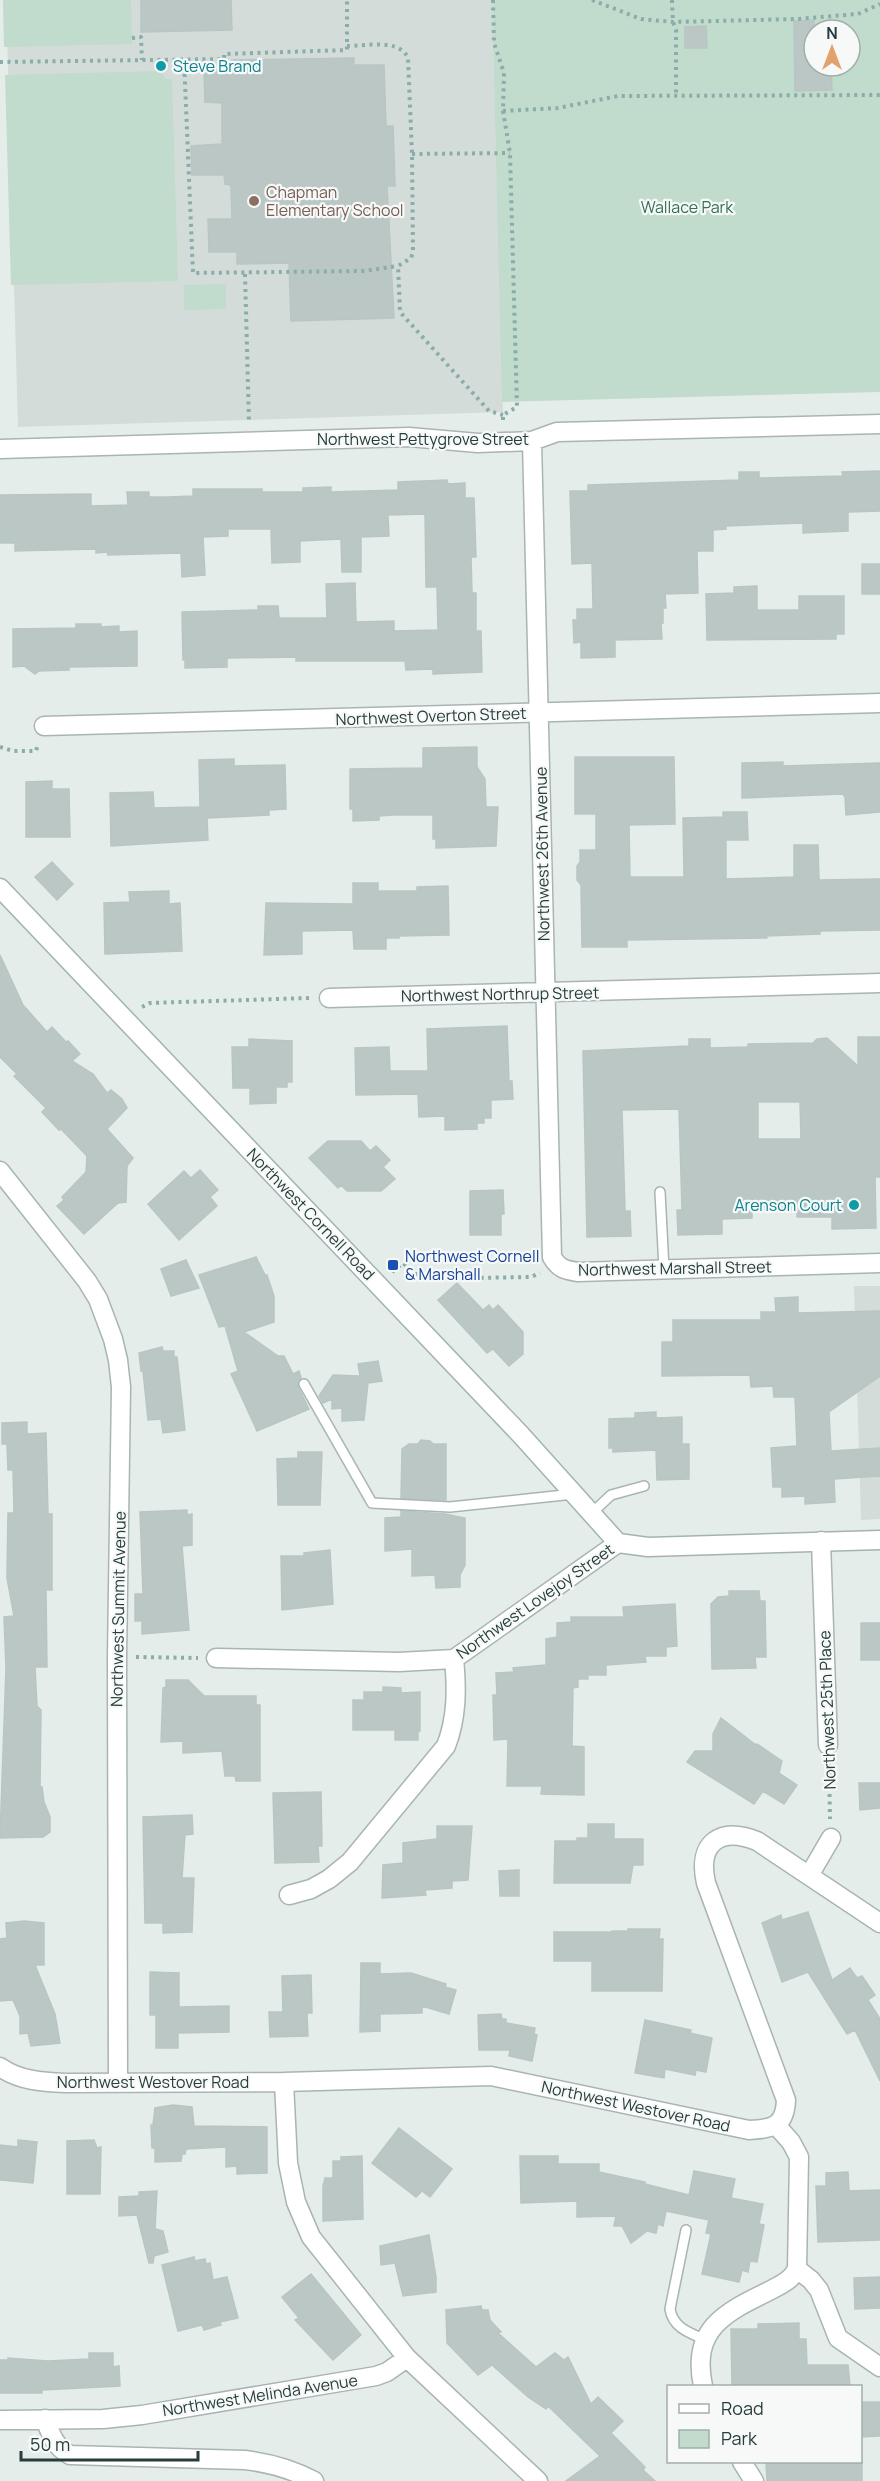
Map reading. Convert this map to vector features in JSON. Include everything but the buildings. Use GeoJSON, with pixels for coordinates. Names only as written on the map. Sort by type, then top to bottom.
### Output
{"type":"FeatureCollection","features":[{"type":"Feature","properties":{"kind":"street","name":"Northwest Pettygrove Street"},"geometry":{"type":"LineString","coordinates":[[0,448],[409,437],[478,443],[532,441],[557,432],[880,424]]}},
{"type":"Feature","properties":{"kind":"street","name":"Northwest 26th Avenue"},"geometry":{"type":"LineString","coordinates":[[532,441],[551,1247],[552,1257],[557,1266]]}},
{"type":"Feature","properties":{"kind":"street","name":"Northwest Overton Street"},"geometry":{"type":"LineString","coordinates":[[44,726],[880,703]]}},
{"type":"Feature","properties":{"kind":"street","name":"Northwest Cornell Road"},"geometry":{"type":"LineString","coordinates":[[0,888],[378,1284],[618,1543]]}},
{"type":"Feature","properties":{"kind":"street","name":"Northwest Northrup Street"},"geometry":{"type":"LineString","coordinates":[[329,998],[880,983]]}},
{"type":"Feature","properties":{"kind":"street","name":"Northwest Summit Avenue"},"geometry":{"type":"LineString","coordinates":[[0,1172],[87,1281],[106,1316],[118,1360],[121,1387],[117,1657],[118,2083]]}},
{"type":"Feature","properties":{"kind":"street","name":"Northwest Marshall Street"},"geometry":{"type":"LineString","coordinates":[[557,1266],[578,1272],[880,1263]]}},
{"type":"Feature","properties":{"kind":"street","name":"Northwest Lovejoy Street"},"geometry":{"type":"LineString","coordinates":[[216,1658],[399,1662],[454,1659],[618,1543],[648,1547],[880,1540]]}},
{"type":"Feature","properties":{"kind":"street","name":"Northwest 25th Place"},"geometry":{"type":"LineString","coordinates":[[821,1541],[828,1746]]}},
{"type":"Feature","properties":{"kind":"street"},"geometry":{"type":"LineString","coordinates":[[289,1895],[311,1889],[329,1879],[350,1862],[446,1746],[453,1729],[454,1659]]}},
{"type":"Feature","properties":{"kind":"street"},"geometry":{"type":"LineString","coordinates":[[703,2385],[701,2360],[706,2340],[721,2317],[787,2281],[794,2276],[797,2269],[799,2157],[791,2142],[776,2125],[783,2118],[786,2100],[706,1883],[704,1859],[706,1850],[712,1843],[730,1835],[744,1835],[757,1840],[880,1923]]}},
{"type":"Feature","properties":{"kind":"street"},"geometry":{"type":"LineString","coordinates":[[810,1874],[831,1838]]}},
{"type":"Feature","properties":{"kind":"street","name":"Northwest Westover Road"},"geometry":{"type":"LineString","coordinates":[[0,2067],[19,2077],[40,2082],[284,2082],[491,2076],[749,2130],[776,2125]]}},
{"type":"Feature","properties":{"kind":"street"},"geometry":{"type":"LineString","coordinates":[[284,2082],[288,2163],[296,2202],[321,2252],[407,2358],[538,2481]]}},
{"type":"Feature","properties":{"kind":"street"},"geometry":{"type":"LineString","coordinates":[[797,2269],[819,2290],[838,2338],[880,2367]]}},
{"type":"Feature","properties":{"kind":"street","name":"Northwest Melinda Avenue"},"geometry":{"type":"LineString","coordinates":[[0,2420],[103,2419],[142,2415],[376,2376],[387,2372],[407,2358]]}},
{"type":"Feature","properties":{"kind":"street"},"geometry":{"type":"LineString","coordinates":[[45,2419],[52,2439],[59,2449],[70,2455],[245,2460],[267,2463],[297,2472],[314,2481]]}},
{"type":"Feature","properties":{"kind":"street"},"geometry":{"type":"LineString","coordinates":[[743,2463],[754,2481]]}},
{"type":"Feature","properties":{"kind":"lane"},"geometry":{"type":"LineString","coordinates":[[660,1192],[663,1269]]}},
{"type":"Feature","properties":{"kind":"lane"},"geometry":{"type":"LineString","coordinates":[[304,1384],[372,1503],[450,1507],[574,1494]]}},
{"type":"Feature","properties":{"kind":"lane"},"geometry":{"type":"LineString","coordinates":[[592,1513],[611,1495],[644,1486]]}},
{"type":"Feature","properties":{"kind":"lane"},"geometry":{"type":"LineString","coordinates":[[686,2230],[670,2309],[675,2324],[706,2340]]}},
{"type":"Feature","properties":{"kind":"path"},"geometry":{"type":"LineString","coordinates":[[0,62],[224,59],[224,54],[347,50],[347,0]]}},
{"type":"Feature","properties":{"kind":"path"},"geometry":{"type":"LineString","coordinates":[[398,266],[400,312],[489,411],[503,415],[517,407],[510,153],[503,111],[504,73],[494,43],[493,0]]}},
{"type":"Feature","properties":{"kind":"path"},"geometry":{"type":"LineString","coordinates":[[592,0],[641,19],[673,22],[797,19],[858,14],[880,4]]}},
{"type":"Feature","properties":{"kind":"path"},"geometry":{"type":"LineString","coordinates":[[672,0],[673,22],[676,30],[676,96]]}},
{"type":"Feature","properties":{"kind":"path"},"geometry":{"type":"LineString","coordinates":[[132,38],[141,37],[142,60]]}},
{"type":"Feature","properties":{"kind":"path"},"geometry":{"type":"LineString","coordinates":[[184,59],[191,270],[196,275],[364,271],[398,266],[411,258],[413,252],[412,154],[406,54],[395,45],[347,46]]}},
{"type":"Feature","properties":{"kind":"path"},"geometry":{"type":"LineString","coordinates":[[503,111],[558,108],[618,96],[880,95]]}},
{"type":"Feature","properties":{"kind":"path"},"geometry":{"type":"LineString","coordinates":[[412,154],[510,153]]}},
{"type":"Feature","properties":{"kind":"path"},"geometry":{"type":"LineString","coordinates":[[245,274],[250,440]]}},
{"type":"Feature","properties":{"kind":"path"},"geometry":{"type":"LineString","coordinates":[[503,415],[504,442]]}},
{"type":"Feature","properties":{"kind":"path"},"geometry":{"type":"LineString","coordinates":[[0,747],[13,751],[36,751],[44,726]]}},
{"type":"Feature","properties":{"kind":"path"},"geometry":{"type":"LineString","coordinates":[[124,1017],[150,1003],[329,998]]}},
{"type":"Feature","properties":{"kind":"path","name":"Northwest Marshall Street"},"geometry":{"type":"LineString","coordinates":[[378,1284],[403,1263],[415,1274],[460,1272],[474,1278],[531,1277],[557,1266]]}},
{"type":"Feature","properties":{"kind":"path"},"geometry":{"type":"LineString","coordinates":[[117,1657],[216,1658]]}},
{"type":"Feature","properties":{"kind":"path","name":"Northwest 25th Place"},"geometry":{"type":"LineString","coordinates":[[828,1746],[831,1838]]}},
{"type":"Feature","properties":{"kind":"shaded area","name":"Chapman Elementary School"},"geometry":{"type":"Polygon","coordinates":[[[6,0],[492,0],[503,412],[18,427],[6,0]]]}},
{"type":"Feature","properties":{"kind":"shaded area"},"geometry":{"type":"Polygon","coordinates":[[[854,1286],[880,1286],[880,1519],[861,1520],[854,1286]]]}},
{"type":"Feature","properties":{"kind":"green space"},"geometry":{"type":"Polygon","coordinates":[[[3,0],[131,0],[132,44],[4,47],[3,0]]]}},
{"type":"Feature","properties":{"kind":"green space","name":"Wallace Park"},"geometry":{"type":"Polygon","coordinates":[[[492,0],[880,0],[880,392],[502,402],[492,0]]]}},
{"type":"Feature","properties":{"kind":"green space"},"geometry":{"type":"Polygon","coordinates":[[[160,71],[166,79],[172,79],[178,281],[11,285],[5,75],[160,71]]]}},
{"type":"Feature","properties":{"kind":"green space"},"geometry":{"type":"Polygon","coordinates":[[[226,284],[226,309],[184,310],[184,285],[226,284]]]}},
{"type":"Feature","properties":{"kind":"place","name":"Steve Brand"},"geometry":{"type":"Point","coordinates":[161,66]}},
{"type":"Feature","properties":{"kind":"place","name":"Chapman Elementary School"},"geometry":{"type":"Point","coordinates":[254,201]}},
{"type":"Feature","properties":{"kind":"place","name":"Arenson Court"},"geometry":{"type":"Point","coordinates":[854,1205]}},
{"type":"Feature","properties":{"kind":"place","name":"Northwest Cornell & Marshall"},"geometry":{"type":"Point","coordinates":[393,1265]}}]}
